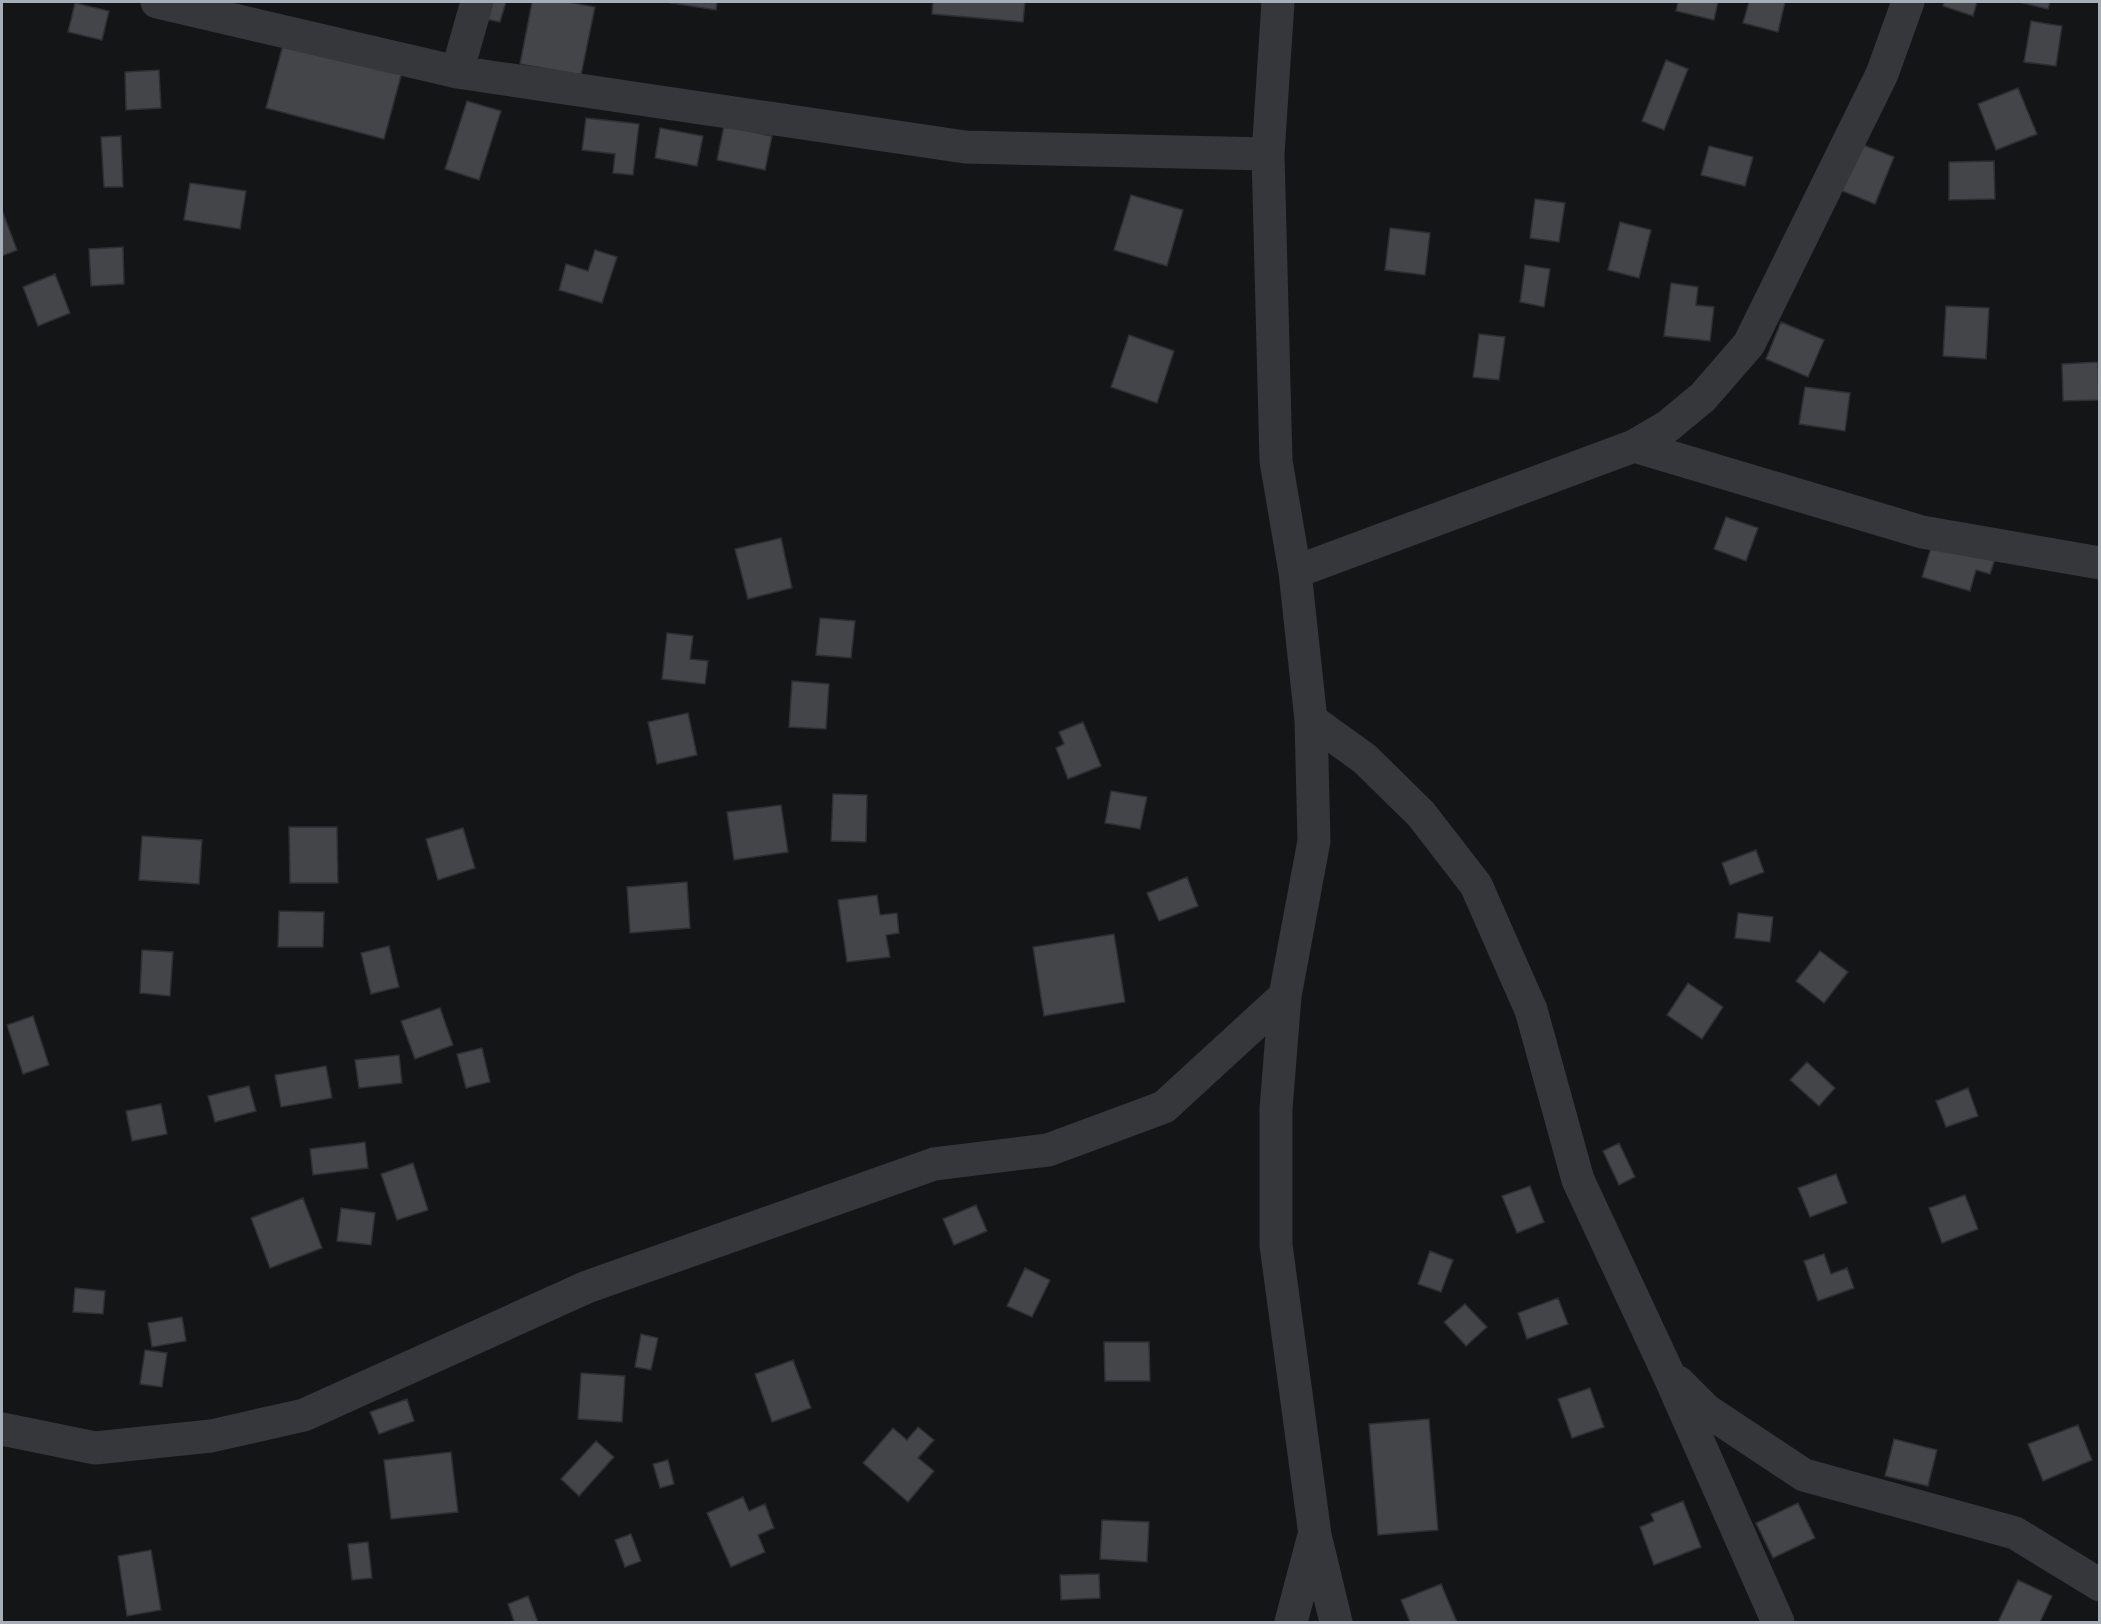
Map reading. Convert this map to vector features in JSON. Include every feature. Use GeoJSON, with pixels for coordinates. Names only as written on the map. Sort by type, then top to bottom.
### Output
{"type":"FeatureCollection","features":[{"type":"Feature","properties":{"kind":"street"},"geometry":{"type":"LineString","coordinates":[[158,2],[457,72],[965,147],[1268,154]]}},
{"type":"Feature","properties":{"kind":"street"},"geometry":{"type":"LineString","coordinates":[[457,72],[477,2]]}},
{"type":"Feature","properties":{"kind":"street"},"geometry":{"type":"LineString","coordinates":[[1278,2],[1268,154],[1276,461],[1295,572],[1311,720],[1314,840],[1285,996],[1276,1110],[1276,1245],[1315,1535],[1336,1623]]}},
{"type":"Feature","properties":{"kind":"street"},"geometry":{"type":"LineString","coordinates":[[1295,572],[1634,446],[1668,426],[1703,397],[1749,344],[1882,74],[1908,2]]}},
{"type":"Feature","properties":{"kind":"street"},"geometry":{"type":"LineString","coordinates":[[1634,446],[1922,532],[2100,563]]}},
{"type":"Feature","properties":{"kind":"street"},"geometry":{"type":"LineString","coordinates":[[1311,720],[1365,759],[1421,814],[1476,885],[1531,1010],[1578,1180],[1668,1373],[1778,1623]]}},
{"type":"Feature","properties":{"kind":"street"},"geometry":{"type":"LineString","coordinates":[[2,1429],[95,1448],[211,1436],[304,1415],[598,1283],[934,1164],[1047,1150],[1164,1107],[1285,996]]}},
{"type":"Feature","properties":{"kind":"street"},"geometry":{"type":"LineString","coordinates":[[1668,1373],[1706,1410],[1804,1475],[2014,1533],[2100,1585]]}},
{"type":"Feature","properties":{"kind":"street"},"geometry":{"type":"LineString","coordinates":[[1291,1623],[1315,1535]]}},
{"type":"Feature","properties":{"kind":"building"},"geometry":{"type":"Polygon","coordinates":[[[490,2],[506,2],[500,22],[486,19],[490,2]]]}},
{"type":"Feature","properties":{"kind":"building"},"geometry":{"type":"Polygon","coordinates":[[[532,2],[568,2],[595,7],[581,75],[520,64],[532,2]]]}},
{"type":"Feature","properties":{"kind":"building"},"geometry":{"type":"Polygon","coordinates":[[[665,2],[717,2],[716,10],[665,2]]]}},
{"type":"Feature","properties":{"kind":"building"},"geometry":{"type":"Polygon","coordinates":[[[933,2],[1025,2],[1023,22],[932,14],[933,2]]]}},
{"type":"Feature","properties":{"kind":"building"},"geometry":{"type":"Polygon","coordinates":[[[1678,2],[1718,2],[1714,20],[1676,11],[1678,2]]]}},
{"type":"Feature","properties":{"kind":"building"},"geometry":{"type":"Polygon","coordinates":[[[1749,2],[1785,2],[1778,32],[1743,23],[1749,2]]]}},
{"type":"Feature","properties":{"kind":"building"},"geometry":{"type":"Polygon","coordinates":[[[1944,2],[1977,2],[1973,16],[1943,6],[1944,2]]]}},
{"type":"Feature","properties":{"kind":"building"},"geometry":{"type":"Polygon","coordinates":[[[2019,2],[2050,2],[2048,9],[2019,2]]]}},
{"type":"Feature","properties":{"kind":"building"},"geometry":{"type":"Polygon","coordinates":[[[75,3],[109,11],[102,40],[68,32],[75,3]]]}},
{"type":"Feature","properties":{"kind":"building"},"geometry":{"type":"Polygon","coordinates":[[[2031,21],[2062,26],[2056,66],[2024,62],[2031,21]]]}},
{"type":"Feature","properties":{"kind":"building"},"geometry":{"type":"Polygon","coordinates":[[[284,41],[402,72],[384,139],[266,108],[284,41]]]}},
{"type":"Feature","properties":{"kind":"building"},"geometry":{"type":"Polygon","coordinates":[[[1666,60],[1688,69],[1664,130],[1642,121],[1666,60]]]}},
{"type":"Feature","properties":{"kind":"building"},"geometry":{"type":"Polygon","coordinates":[[[159,70],[161,108],[126,110],[125,72],[159,70]]]}},
{"type":"Feature","properties":{"kind":"building"},"geometry":{"type":"Polygon","coordinates":[[[2018,88],[2037,134],[1996,150],[1978,104],[2018,88]]]}},
{"type":"Feature","properties":{"kind":"building"},"geometry":{"type":"Polygon","coordinates":[[[467,101],[501,111],[479,180],[445,169],[467,101]]]}},
{"type":"Feature","properties":{"kind":"building"},"geometry":{"type":"Polygon","coordinates":[[[586,118],[639,124],[633,175],[613,173],[615,154],[582,150],[586,118]]]}},
{"type":"Feature","properties":{"kind":"building"},"geometry":{"type":"Polygon","coordinates":[[[724,126],[772,136],[765,170],[717,160],[724,126]]]}},
{"type":"Feature","properties":{"kind":"building"},"geometry":{"type":"Polygon","coordinates":[[[660,128],[703,136],[697,166],[655,158],[660,128]]]}},
{"type":"Feature","properties":{"kind":"building"},"geometry":{"type":"Polygon","coordinates":[[[121,136],[123,187],[104,187],[101,137],[121,136]]]}},
{"type":"Feature","properties":{"kind":"building"},"geometry":{"type":"Polygon","coordinates":[[[1853,141],[1894,157],[1875,204],[1835,188],[1853,141]]]}},
{"type":"Feature","properties":{"kind":"building"},"geometry":{"type":"Polygon","coordinates":[[[1709,146],[1753,157],[1745,186],[1701,175],[1709,146]]]}},
{"type":"Feature","properties":{"kind":"building"},"geometry":{"type":"Polygon","coordinates":[[[1994,161],[1995,199],[1949,200],[1949,162],[1994,161]]]}},
{"type":"Feature","properties":{"kind":"building"},"geometry":{"type":"Polygon","coordinates":[[[190,183],[246,191],[240,229],[184,220],[190,183]]]}},
{"type":"Feature","properties":{"kind":"building"},"geometry":{"type":"Polygon","coordinates":[[[1131,195],[1183,210],[1167,266],[1114,250],[1131,195]]]}},
{"type":"Feature","properties":{"kind":"building"},"geometry":{"type":"Polygon","coordinates":[[[1535,199],[1565,203],[1559,242],[1530,238],[1535,199]]]}},
{"type":"Feature","properties":{"kind":"building"},"geometry":{"type":"Polygon","coordinates":[[[2,210],[17,250],[2,256],[2,210]]]}},
{"type":"Feature","properties":{"kind":"building"},"geometry":{"type":"Polygon","coordinates":[[[1620,222],[1651,230],[1639,278],[1608,270],[1620,222]]]}},
{"type":"Feature","properties":{"kind":"building"},"geometry":{"type":"Polygon","coordinates":[[[1390,228],[1430,233],[1425,275],[1385,270],[1390,228]]]}},
{"type":"Feature","properties":{"kind":"building"},"geometry":{"type":"Polygon","coordinates":[[[123,247],[124,284],[91,286],[89,249],[123,247]]]}},
{"type":"Feature","properties":{"kind":"building"},"geometry":{"type":"Polygon","coordinates":[[[595,250],[617,257],[602,303],[559,290],[566,264],[588,271],[595,250]]]}},
{"type":"Feature","properties":{"kind":"building"},"geometry":{"type":"Polygon","coordinates":[[[1525,265],[1550,269],[1544,307],[1520,302],[1525,265]]]}},
{"type":"Feature","properties":{"kind":"building"},"geometry":{"type":"Polygon","coordinates":[[[55,274],[70,313],[38,326],[23,287],[55,274]]]}},
{"type":"Feature","properties":{"kind":"building"},"geometry":{"type":"Polygon","coordinates":[[[1671,283],[1698,287],[1696,305],[1714,307],[1710,341],[1664,336],[1671,283]]]}},
{"type":"Feature","properties":{"kind":"building"},"geometry":{"type":"Polygon","coordinates":[[[1946,306],[1989,308],[1986,359],[1943,356],[1946,306]]]}},
{"type":"Feature","properties":{"kind":"building"},"geometry":{"type":"Polygon","coordinates":[[[1781,322],[1824,340],[1808,377],[1766,359],[1781,322]]]}},
{"type":"Feature","properties":{"kind":"building"},"geometry":{"type":"Polygon","coordinates":[[[1479,334],[1505,337],[1499,380],[1473,377],[1479,334]]]}},
{"type":"Feature","properties":{"kind":"building"},"geometry":{"type":"Polygon","coordinates":[[[1129,335],[1174,351],[1157,403],[1111,387],[1129,335]]]}},
{"type":"Feature","properties":{"kind":"building"},"geometry":{"type":"Polygon","coordinates":[[[2098,362],[2099,400],[2063,401],[2062,364],[2098,362]]]}},
{"type":"Feature","properties":{"kind":"building"},"geometry":{"type":"Polygon","coordinates":[[[1805,387],[1850,393],[1845,431],[1799,424],[1805,387]]]}},
{"type":"Feature","properties":{"kind":"building"},"geometry":{"type":"Polygon","coordinates":[[[1726,517],[1758,528],[1746,561],[1714,549],[1726,517]]]}},
{"type":"Feature","properties":{"kind":"building"},"geometry":{"type":"Polygon","coordinates":[[[1935,535],[1997,553],[1990,574],[1976,570],[1970,591],[1922,577],[1935,535]]]}},
{"type":"Feature","properties":{"kind":"building"},"geometry":{"type":"Polygon","coordinates":[[[781,538],[792,588],[748,599],[735,549],[781,538]]]}},
{"type":"Feature","properties":{"kind":"building"},"geometry":{"type":"Polygon","coordinates":[[[820,618],[855,621],[851,658],[816,655],[820,618]]]}},
{"type":"Feature","properties":{"kind":"building"},"geometry":{"type":"Polygon","coordinates":[[[667,633],[693,636],[690,659],[708,661],[705,684],[662,679],[667,633]]]}},
{"type":"Feature","properties":{"kind":"building"},"geometry":{"type":"Polygon","coordinates":[[[792,681],[829,684],[826,729],[789,727],[792,681]]]}},
{"type":"Feature","properties":{"kind":"building"},"geometry":{"type":"Polygon","coordinates":[[[688,713],[697,755],[657,764],[648,722],[688,713]]]}},
{"type":"Feature","properties":{"kind":"building"},"geometry":{"type":"Polygon","coordinates":[[[1083,722],[1101,766],[1068,779],[1056,748],[1064,744],[1059,732],[1083,722]]]}},
{"type":"Feature","properties":{"kind":"building"},"geometry":{"type":"Polygon","coordinates":[[[1111,791],[1147,797],[1140,829],[1105,823],[1111,791]]]}},
{"type":"Feature","properties":{"kind":"building"},"geometry":{"type":"Polygon","coordinates":[[[833,794],[867,795],[866,842],[831,841],[833,794]]]}},
{"type":"Feature","properties":{"kind":"building"},"geometry":{"type":"Polygon","coordinates":[[[781,805],[788,852],[734,860],[727,812],[781,805]]]}},
{"type":"Feature","properties":{"kind":"building"},"geometry":{"type":"Polygon","coordinates":[[[289,827],[337,827],[338,883],[290,883],[289,827]]]}},
{"type":"Feature","properties":{"kind":"building"},"geometry":{"type":"Polygon","coordinates":[[[463,828],[475,868],[438,880],[426,839],[463,828]]]}},
{"type":"Feature","properties":{"kind":"building"},"geometry":{"type":"Polygon","coordinates":[[[142,836],[202,840],[199,884],[139,880],[142,836]]]}},
{"type":"Feature","properties":{"kind":"building"},"geometry":{"type":"Polygon","coordinates":[[[1756,850],[1764,872],[1730,885],[1722,863],[1756,850]]]}},
{"type":"Feature","properties":{"kind":"building"},"geometry":{"type":"Polygon","coordinates":[[[1187,877],[1198,906],[1159,921],[1147,893],[1187,877]]]}},
{"type":"Feature","properties":{"kind":"building"},"geometry":{"type":"Polygon","coordinates":[[[687,882],[690,928],[630,933],[627,887],[687,882]]]}},
{"type":"Feature","properties":{"kind":"building"},"geometry":{"type":"Polygon","coordinates":[[[877,895],[880,915],[897,913],[899,933],[886,935],[890,957],[847,962],[838,900],[877,895]]]}},
{"type":"Feature","properties":{"kind":"building"},"geometry":{"type":"Polygon","coordinates":[[[279,911],[324,912],[323,947],[278,947],[279,911]]]}},
{"type":"Feature","properties":{"kind":"building"},"geometry":{"type":"Polygon","coordinates":[[[1738,913],[1773,917],[1770,942],[1735,938],[1738,913]]]}},
{"type":"Feature","properties":{"kind":"building"},"geometry":{"type":"Polygon","coordinates":[[[1114,934],[1125,1002],[1044,1016],[1033,947],[1114,934]]]}},
{"type":"Feature","properties":{"kind":"building"},"geometry":{"type":"Polygon","coordinates":[[[389,946],[399,987],[371,994],[361,953],[389,946]]]}},
{"type":"Feature","properties":{"kind":"building"},"geometry":{"type":"Polygon","coordinates":[[[142,950],[173,952],[170,996],[140,993],[142,950]]]}},
{"type":"Feature","properties":{"kind":"building"},"geometry":{"type":"Polygon","coordinates":[[[1820,951],[1848,972],[1824,1003],[1796,981],[1820,951]]]}},
{"type":"Feature","properties":{"kind":"building"},"geometry":{"type":"Polygon","coordinates":[[[1688,983],[1723,1007],[1702,1039],[1667,1015],[1688,983]]]}},
{"type":"Feature","properties":{"kind":"building"},"geometry":{"type":"Polygon","coordinates":[[[440,1008],[453,1045],[415,1059],[401,1021],[440,1008]]]}},
{"type":"Feature","properties":{"kind":"building"},"geometry":{"type":"Polygon","coordinates":[[[33,1016],[49,1065],[23,1074],[7,1025],[33,1016]]]}},
{"type":"Feature","properties":{"kind":"building"},"geometry":{"type":"Polygon","coordinates":[[[482,1048],[490,1082],[466,1088],[457,1054],[482,1048]]]}},
{"type":"Feature","properties":{"kind":"building"},"geometry":{"type":"Polygon","coordinates":[[[399,1055],[402,1083],[359,1088],[355,1060],[399,1055]]]}},
{"type":"Feature","properties":{"kind":"building"},"geometry":{"type":"Polygon","coordinates":[[[1807,1062],[1835,1088],[1819,1106],[1790,1080],[1807,1062]]]}},
{"type":"Feature","properties":{"kind":"building"},"geometry":{"type":"Polygon","coordinates":[[[326,1066],[332,1098],[281,1107],[275,1075],[326,1066]]]}},
{"type":"Feature","properties":{"kind":"building"},"geometry":{"type":"Polygon","coordinates":[[[249,1086],[256,1111],[215,1122],[208,1096],[249,1086]]]}},
{"type":"Feature","properties":{"kind":"building"},"geometry":{"type":"Polygon","coordinates":[[[1968,1088],[1978,1116],[1946,1127],[1936,1101],[1968,1088]]]}},
{"type":"Feature","properties":{"kind":"building"},"geometry":{"type":"Polygon","coordinates":[[[161,1104],[167,1134],[132,1141],[126,1111],[161,1104]]]}},
{"type":"Feature","properties":{"kind":"building"},"geometry":{"type":"Polygon","coordinates":[[[365,1142],[368,1168],[313,1175],[310,1149],[365,1142]]]}},
{"type":"Feature","properties":{"kind":"building"},"geometry":{"type":"Polygon","coordinates":[[[1619,1143],[1635,1177],[1619,1185],[1603,1151],[1619,1143]]]}},
{"type":"Feature","properties":{"kind":"building"},"geometry":{"type":"Polygon","coordinates":[[[413,1163],[428,1210],[397,1220],[381,1174],[413,1163]]]}},
{"type":"Feature","properties":{"kind":"building"},"geometry":{"type":"Polygon","coordinates":[[[1836,1174],[1847,1203],[1810,1217],[1798,1188],[1836,1174]]]}},
{"type":"Feature","properties":{"kind":"building"},"geometry":{"type":"Polygon","coordinates":[[[1530,1186],[1544,1222],[1517,1233],[1502,1196],[1530,1186]]]}},
{"type":"Feature","properties":{"kind":"building"},"geometry":{"type":"Polygon","coordinates":[[[1965,1195],[1978,1229],[1942,1243],[1929,1208],[1965,1195]]]}},
{"type":"Feature","properties":{"kind":"building"},"geometry":{"type":"Polygon","coordinates":[[[303,1198],[322,1248],[270,1268],[251,1218],[303,1198]]]}},
{"type":"Feature","properties":{"kind":"building"},"geometry":{"type":"Polygon","coordinates":[[[976,1205],[987,1231],[954,1245],[943,1219],[976,1205]]]}},
{"type":"Feature","properties":{"kind":"building"},"geometry":{"type":"Polygon","coordinates":[[[341,1208],[375,1213],[371,1245],[337,1241],[341,1208]]]}},
{"type":"Feature","properties":{"kind":"building"},"geometry":{"type":"Polygon","coordinates":[[[1430,1251],[1453,1260],[1441,1292],[1418,1284],[1430,1251]]]}},
{"type":"Feature","properties":{"kind":"building"},"geometry":{"type":"Polygon","coordinates":[[[1824,1254],[1831,1274],[1847,1268],[1854,1288],[1818,1301],[1804,1261],[1824,1254]]]}},
{"type":"Feature","properties":{"kind":"building"},"geometry":{"type":"Polygon","coordinates":[[[1025,1268],[1050,1280],[1032,1317],[1007,1306],[1025,1268]]]}},
{"type":"Feature","properties":{"kind":"building"},"geometry":{"type":"Polygon","coordinates":[[[75,1288],[105,1291],[103,1314],[73,1312],[75,1288]]]}},
{"type":"Feature","properties":{"kind":"building"},"geometry":{"type":"Polygon","coordinates":[[[1558,1298],[1568,1324],[1527,1339],[1518,1313],[1558,1298]]]}},
{"type":"Feature","properties":{"kind":"building"},"geometry":{"type":"Polygon","coordinates":[[[1465,1304],[1487,1327],[1466,1346],[1444,1322],[1465,1304]]]}},
{"type":"Feature","properties":{"kind":"building"},"geometry":{"type":"Polygon","coordinates":[[[182,1317],[186,1341],[152,1347],[148,1323],[182,1317]]]}},
{"type":"Feature","properties":{"kind":"building"},"geometry":{"type":"Polygon","coordinates":[[[641,1334],[658,1338],[651,1370],[635,1367],[641,1334]]]}},
{"type":"Feature","properties":{"kind":"building"},"geometry":{"type":"Polygon","coordinates":[[[1104,1342],[1149,1342],[1150,1381],[1105,1381],[1104,1342]]]}},
{"type":"Feature","properties":{"kind":"building"},"geometry":{"type":"Polygon","coordinates":[[[145,1350],[167,1353],[162,1387],[140,1384],[145,1350]]]}},
{"type":"Feature","properties":{"kind":"building"},"geometry":{"type":"Polygon","coordinates":[[[793,1360],[811,1408],[772,1422],[755,1374],[793,1360]]]}},
{"type":"Feature","properties":{"kind":"building"},"geometry":{"type":"Polygon","coordinates":[[[581,1373],[625,1376],[622,1422],[578,1419],[581,1373]]]}},
{"type":"Feature","properties":{"kind":"building"},"geometry":{"type":"Polygon","coordinates":[[[1590,1388],[1604,1427],[1572,1438],[1558,1399],[1590,1388]]]}},
{"type":"Feature","properties":{"kind":"building"},"geometry":{"type":"Polygon","coordinates":[[[407,1399],[414,1421],[379,1434],[370,1412],[407,1399]]]}},
{"type":"Feature","properties":{"kind":"building"},"geometry":{"type":"Polygon","coordinates":[[[1429,1419],[1438,1530],[1378,1535],[1369,1424],[1429,1419]]]}},
{"type":"Feature","properties":{"kind":"building"},"geometry":{"type":"Polygon","coordinates":[[[2078,1425],[2092,1460],[2043,1481],[2028,1444],[2078,1425]]]}},
{"type":"Feature","properties":{"kind":"building"},"geometry":{"type":"Polygon","coordinates":[[[918,1427],[934,1440],[918,1458],[934,1471],[908,1502],[863,1463],[893,1428],[907,1440],[918,1427]]]}},
{"type":"Feature","properties":{"kind":"building"},"geometry":{"type":"Polygon","coordinates":[[[1894,1439],[1937,1450],[1928,1486],[1885,1476],[1894,1439]]]}},
{"type":"Feature","properties":{"kind":"building"},"geometry":{"type":"Polygon","coordinates":[[[596,1441],[614,1457],[579,1496],[561,1479],[596,1441]]]}},
{"type":"Feature","properties":{"kind":"building"},"geometry":{"type":"Polygon","coordinates":[[[451,1452],[458,1512],[391,1519],[384,1460],[451,1452]]]}},
{"type":"Feature","properties":{"kind":"building"},"geometry":{"type":"Polygon","coordinates":[[[668,1460],[674,1484],[660,1488],[653,1464],[668,1460]]]}},
{"type":"Feature","properties":{"kind":"building"},"geometry":{"type":"Polygon","coordinates":[[[743,1497],[749,1511],[765,1504],[774,1528],[758,1535],[765,1552],[731,1567],[707,1513],[743,1497]]]}},
{"type":"Feature","properties":{"kind":"building"},"geometry":{"type":"Polygon","coordinates":[[[1683,1501],[1701,1547],[1654,1565],[1640,1527],[1654,1521],[1651,1514],[1683,1501]]]}},
{"type":"Feature","properties":{"kind":"building"},"geometry":{"type":"Polygon","coordinates":[[[1798,1503],[1815,1538],[1773,1558],[1756,1523],[1798,1503]]]}},
{"type":"Feature","properties":{"kind":"building"},"geometry":{"type":"Polygon","coordinates":[[[1102,1520],[1149,1522],[1147,1562],[1100,1559],[1102,1520]]]}},
{"type":"Feature","properties":{"kind":"building"},"geometry":{"type":"Polygon","coordinates":[[[631,1534],[641,1561],[625,1567],[615,1540],[631,1534]]]}},
{"type":"Feature","properties":{"kind":"building"},"geometry":{"type":"Polygon","coordinates":[[[368,1542],[372,1578],[352,1580],[348,1544],[368,1542]]]}},
{"type":"Feature","properties":{"kind":"building"},"geometry":{"type":"Polygon","coordinates":[[[151,1550],[161,1610],[127,1616],[118,1556],[151,1550]]]}},
{"type":"Feature","properties":{"kind":"building"},"geometry":{"type":"Polygon","coordinates":[[[1099,1574],[1100,1598],[1061,1600],[1060,1575],[1099,1574]]]}},
{"type":"Feature","properties":{"kind":"building"},"geometry":{"type":"Polygon","coordinates":[[[2018,1580],[2052,1596],[2040,1622],[1998,1622],[2018,1580]]]}},
{"type":"Feature","properties":{"kind":"building"},"geometry":{"type":"Polygon","coordinates":[[[1441,1584],[1457,1622],[1410,1622],[1401,1600],[1441,1584]]]}},
{"type":"Feature","properties":{"kind":"building"},"geometry":{"type":"Polygon","coordinates":[[[528,1596],[538,1622],[508,1622],[514,1621],[508,1604],[528,1596]]]}}]}
